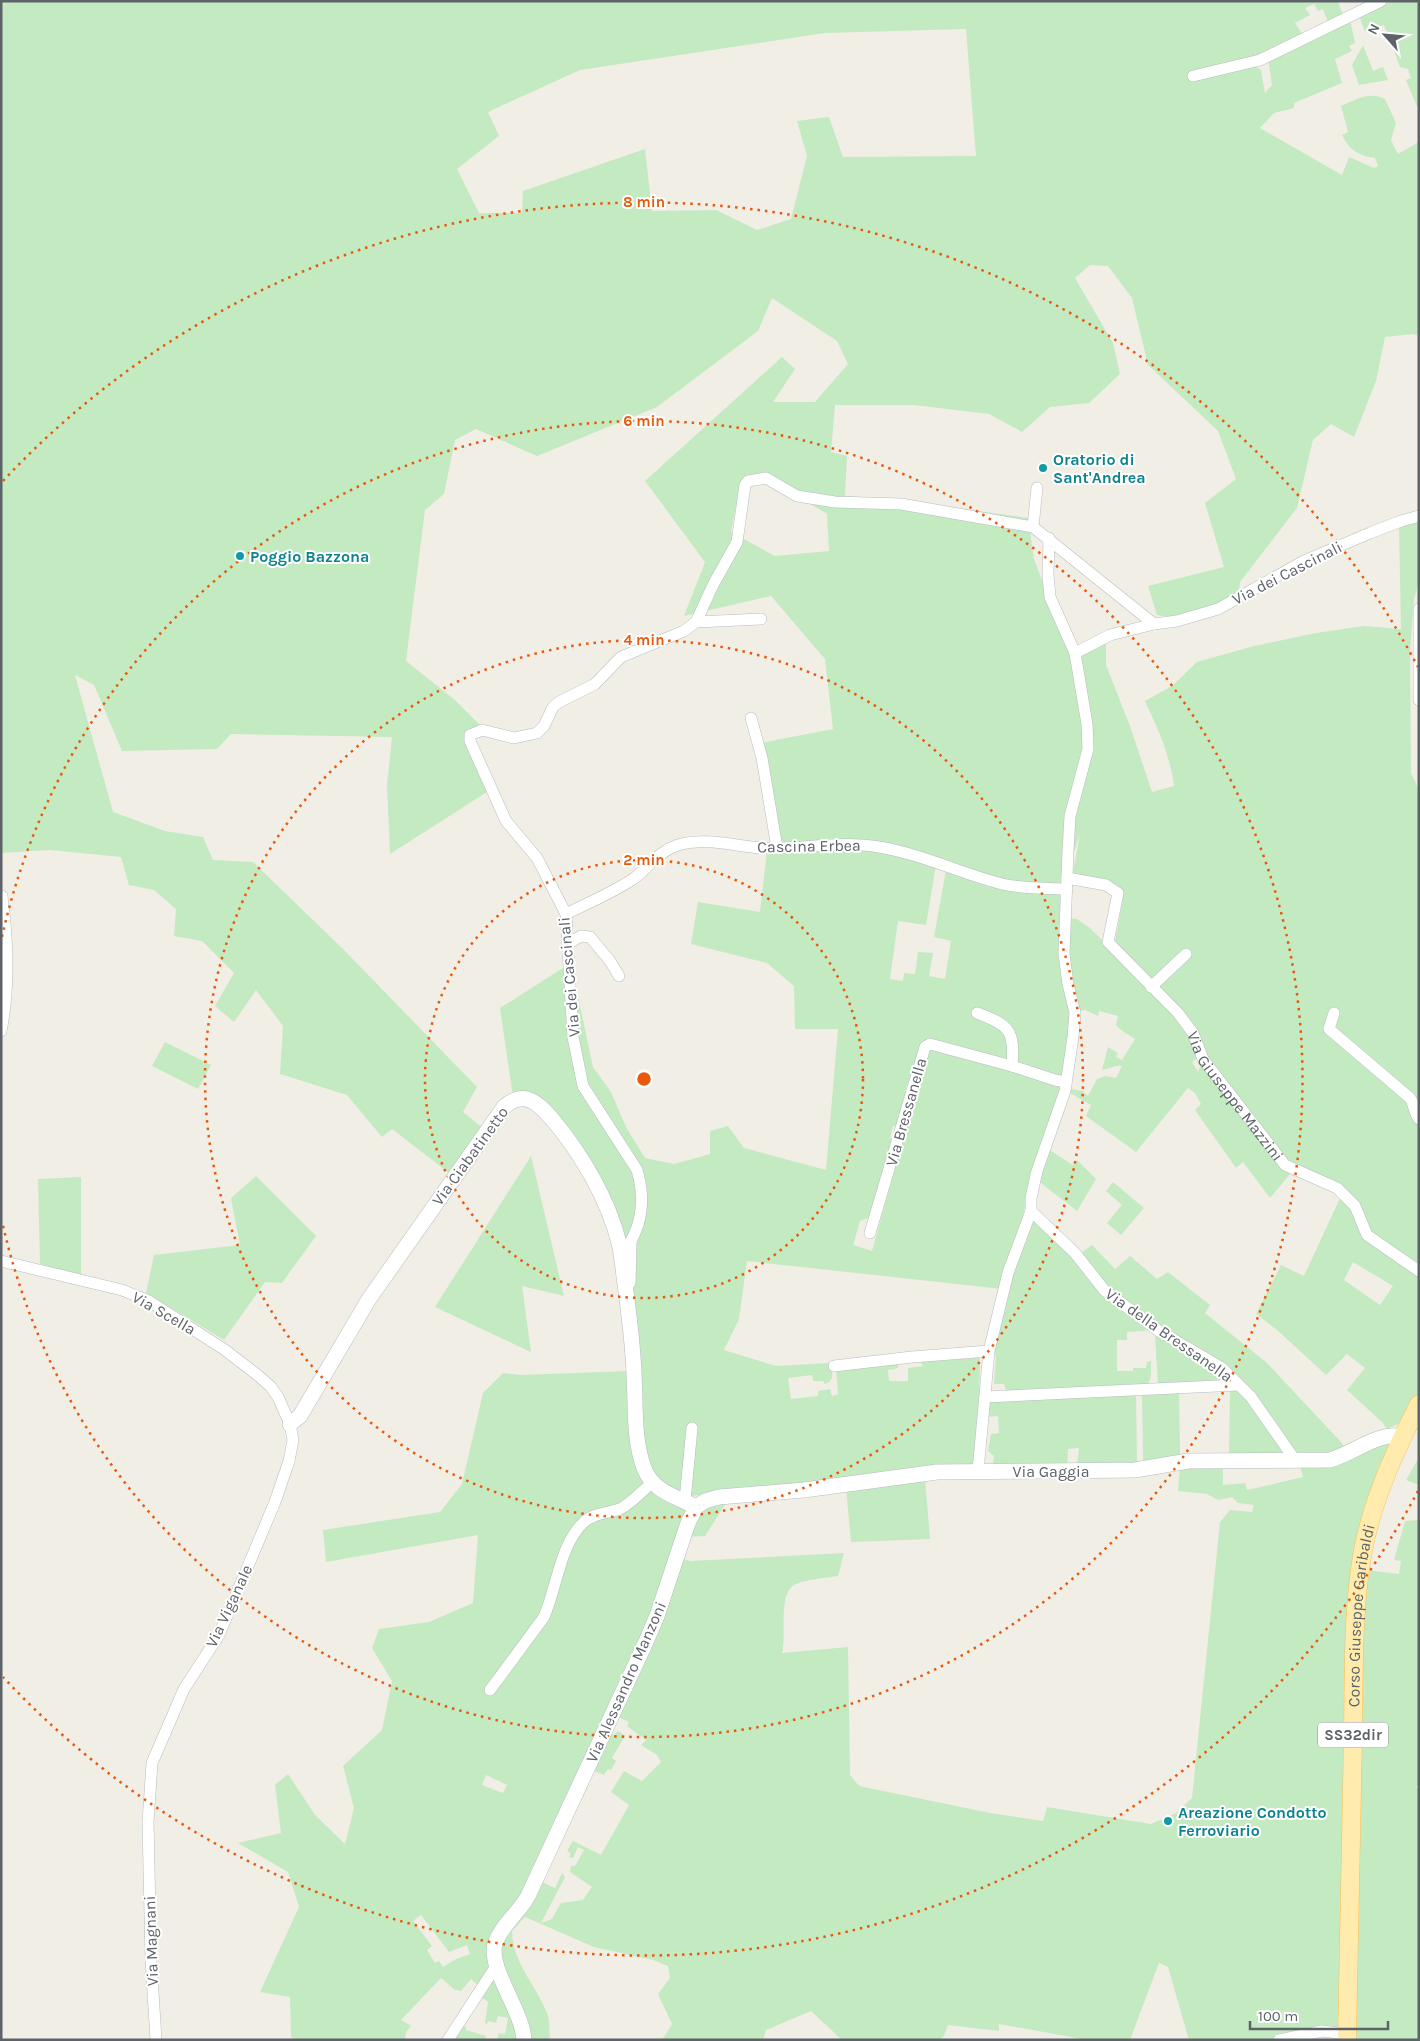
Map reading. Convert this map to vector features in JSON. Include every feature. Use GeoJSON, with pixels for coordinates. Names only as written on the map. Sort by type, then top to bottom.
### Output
{"type":"FeatureCollection","features":[{"type":"Feature","properties":{"kind":"main road","name":"SS32dir"},"geometry":{"type":"LineString","coordinates":[[1402,1436],[1419,1404]]}},
{"type":"Feature","properties":{"kind":"main road","name":"Corso Giuseppe Garibaldi"},"geometry":{"type":"LineString","coordinates":[[1347,2037],[1355,1652],[1360,1574],[1365,1543],[1378,1492],[1402,1436]]}},
{"type":"Feature","properties":{"kind":"street"},"geometry":{"type":"LineString","coordinates":[[1193,76],[1260,60],[1381,1]]}},
{"type":"Feature","properties":{"kind":"street"},"geometry":{"type":"LineString","coordinates":[[761,619],[696,622],[713,585],[737,542],[743,490],[748,480],[766,478],[797,496],[835,502],[901,504],[1033,527],[1154,624]]}},
{"type":"Feature","properties":{"kind":"street"},"geometry":{"type":"LineString","coordinates":[[1033,527],[1037,488]]}},
{"type":"Feature","properties":{"kind":"street","name":"Via dei Cascinali"},"geometry":{"type":"LineString","coordinates":[[1154,624],[1177,621],[1218,609],[1304,561],[1370,533],[1419,516]]}},
{"type":"Feature","properties":{"kind":"street"},"geometry":{"type":"LineString","coordinates":[[978,1471],[989,1351],[1008,1273],[1031,1211],[1031,1198],[1037,1171],[1066,1082],[1075,1012],[1068,984],[1064,954],[1070,816],[1088,749],[1087,724],[1074,653],[1050,597],[1048,538]]}},
{"type":"Feature","properties":{"kind":"street"},"geometry":{"type":"LineString","coordinates":[[1419,609],[1419,700]]}},
{"type":"Feature","properties":{"kind":"street","name":"Via dei Cascinali"},"geometry":{"type":"LineString","coordinates":[[629,1314],[631,1243],[641,1216],[642,1185],[638,1170],[583,1086],[573,1037],[566,914],[537,858],[506,821],[470,741],[470,734],[482,730],[514,738],[537,732],[544,726],[553,707],[559,702],[595,684],[621,657],[684,631],[696,622]]}},
{"type":"Feature","properties":{"kind":"street"},"geometry":{"type":"LineString","coordinates":[[1074,653],[1110,635],[1154,624]]}},
{"type":"Feature","properties":{"kind":"street"},"geometry":{"type":"LineString","coordinates":[[750,718],[762,758],[777,848]]}},
{"type":"Feature","properties":{"kind":"street","name":"Cascina Erbea"},"geometry":{"type":"LineString","coordinates":[[566,914],[620,887],[639,874],[660,854],[679,845],[710,843],[777,848],[832,844],[878,847],[910,853],[1004,884],[1067,883],[1106,885],[1118,893],[1108,942]]}},
{"type":"Feature","properties":{"kind":"street"},"geometry":{"type":"LineString","coordinates":[[1,1031],[6,1005],[8,939],[2,896]]}},
{"type":"Feature","properties":{"kind":"street"},"geometry":{"type":"LineString","coordinates":[[569,943],[581,936],[590,938],[619,976]]}},
{"type":"Feature","properties":{"kind":"street","name":"Via Giuseppe Mazzini"},"geometry":{"type":"LineString","coordinates":[[1108,942],[1178,1013],[1193,1033],[1203,1059],[1285,1165],[1337,1188],[1355,1206],[1367,1235],[1419,1271]]}},
{"type":"Feature","properties":{"kind":"street"},"geometry":{"type":"LineString","coordinates":[[1151,987],[1186,954]]}},
{"type":"Feature","properties":{"kind":"street"},"geometry":{"type":"LineString","coordinates":[[1337,1011],[1329,1029],[1410,1098],[1413,1102],[1415,1114],[1419,1119]]}},
{"type":"Feature","properties":{"kind":"street"},"geometry":{"type":"LineString","coordinates":[[977,1013],[997,1020],[1009,1032],[1014,1044],[1012,1066]]}},
{"type":"Feature","properties":{"kind":"street","name":"Via Bressanella"},"geometry":{"type":"LineString","coordinates":[[870,1233],[925,1047],[930,1044],[1066,1082]]}},
{"type":"Feature","properties":{"kind":"street","name":"Via Ciabatinetto"},"geometry":{"type":"LineString","coordinates":[[290,1424],[300,1416],[369,1299],[401,1256],[433,1205],[504,1107],[511,1101],[519,1098],[534,1101],[543,1108],[557,1125],[585,1166],[612,1220],[621,1255],[629,1314],[637,1435],[644,1470],[653,1482]]}},
{"type":"Feature","properties":{"kind":"street","name":"Via della Bressanella"},"geometry":{"type":"LineString","coordinates":[[1031,1211],[1075,1253],[1105,1291],[1159,1331],[1222,1368],[1262,1413],[1295,1460]]}},
{"type":"Feature","properties":{"kind":"street","name":"Via dei Cascinali"},"geometry":{"type":"LineString","coordinates":[[621,1255],[631,1243]]}},
{"type":"Feature","properties":{"kind":"street","name":"Via Scella"},"geometry":{"type":"LineString","coordinates":[[1,1261],[122,1290],[149,1301],[225,1350],[260,1377],[278,1397],[290,1424]]}},
{"type":"Feature","properties":{"kind":"street"},"geometry":{"type":"LineString","coordinates":[[834,1366],[989,1351]]}},
{"type":"Feature","properties":{"kind":"street"},"geometry":{"type":"LineString","coordinates":[[985,1397],[1238,1385]]}},
{"type":"Feature","properties":{"kind":"street","name":"Via Viganale"},"geometry":{"type":"LineString","coordinates":[[148,1842],[152,1763],[184,1689],[219,1634],[275,1502],[289,1460],[293,1440],[290,1424]]}},
{"type":"Feature","properties":{"kind":"street"},"geometry":{"type":"LineString","coordinates":[[490,1690],[544,1617],[555,1586],[561,1560],[584,1521],[596,1515],[621,1508],[653,1482],[667,1495],[691,1504],[692,1428]]}},
{"type":"Feature","properties":{"kind":"street","name":"Via Gaggia"},"geometry":{"type":"LineString","coordinates":[[691,1504],[719,1497],[804,1490],[937,1472],[1135,1470],[1188,1461],[1330,1460],[1341,1457],[1386,1436],[1394,1434],[1402,1436]]}},
{"type":"Feature","properties":{"kind":"street","name":"Via Alessandro Manzoni"},"geometry":{"type":"LineString","coordinates":[[524,2040],[521,2022],[496,1966],[494,1954],[497,1940],[528,1896],[646,1644],[657,1616],[691,1504]]}},
{"type":"Feature","properties":{"kind":"street","name":"Via Magnani"},"geometry":{"type":"LineString","coordinates":[[148,1842],[151,1960],[156,2040]]}},
{"type":"Feature","properties":{"kind":"street"},"geometry":{"type":"LineString","coordinates":[[448,2040],[496,1966]]}},
{"type":"Feature","properties":{"kind":"street"},"geometry":{"type":"LineString","coordinates":[[1279,2040],[1322,2032],[1347,2037]]}},
{"type":"Feature","properties":{"kind":"green space"},"geometry":{"type":"Polygon","coordinates":[[[1,1],[1338,1],[1343,15],[1328,22],[1323,9],[1318,11],[1314,4],[1305,8],[1310,15],[1295,23],[1303,35],[1268,53],[1206,72],[1207,76],[1254,65],[1261,70],[1265,93],[1272,85],[1268,59],[1345,20],[1351,24],[1355,43],[1349,46],[1352,51],[1335,59],[1342,83],[1294,103],[1294,108],[1274,113],[1260,128],[1342,175],[1349,157],[1374,168],[1378,166],[1375,158],[1351,149],[1342,135],[1348,132],[1341,106],[1363,97],[1373,96],[1385,99],[1396,123],[1391,140],[1398,154],[1419,142],[1419,336],[1413,334],[1385,337],[1376,381],[1354,437],[1331,424],[1313,440],[1297,508],[1240,582],[1239,592],[1208,608],[1175,618],[1157,615],[1148,586],[1224,567],[1205,503],[1236,479],[1218,431],[1148,365],[1132,298],[1108,266],[1090,265],[1075,278],[1113,343],[1120,374],[1089,403],[1050,407],[1022,432],[989,414],[914,405],[835,405],[831,452],[847,456],[845,496],[898,500],[1028,518],[1034,559],[1070,655],[1106,643],[1106,665],[1130,726],[1152,792],[1174,786],[1159,732],[1145,701],[1172,686],[1197,662],[1254,646],[1316,633],[1364,626],[1401,629],[1399,527],[1419,522],[1419,582],[1414,599],[1410,652],[1411,773],[1419,790],[1419,1267],[1414,1272],[1419,1275],[1419,1392],[1400,1423],[1387,1429],[1383,1423],[1347,1390],[1365,1368],[1347,1354],[1326,1375],[1276,1329],[1256,1314],[1281,1265],[1304,1276],[1340,1198],[1336,1192],[1290,1174],[1270,1198],[1243,1162],[1236,1168],[1195,1110],[1201,1104],[1195,1093],[1188,1088],[1136,1152],[1086,1116],[1091,1105],[1070,1093],[1071,1089],[1082,1091],[1088,1096],[1097,1079],[1105,1076],[1116,1078],[1122,1066],[1102,1070],[1108,1047],[1118,1053],[1116,1057],[1122,1060],[1135,1039],[1116,1025],[1118,1016],[1099,1011],[1098,1016],[1085,1010],[1076,1011],[1067,969],[1067,918],[1077,919],[1090,928],[1177,1015],[1190,1034],[1199,1056],[1192,1062],[1198,1072],[1203,1060],[1193,1033],[1194,1031],[1180,1012],[1149,982],[1115,942],[1123,899],[1102,888],[1071,883],[1080,834],[1060,893],[1061,957],[1069,1008],[1069,1044],[1064,1074],[1059,1077],[1051,1076],[1019,1065],[1015,1063],[1015,1059],[1010,1058],[1003,1062],[926,1040],[914,1079],[908,1082],[905,1091],[910,1093],[900,1126],[893,1126],[890,1138],[895,1143],[873,1216],[860,1221],[853,1245],[872,1251],[929,1047],[1063,1086],[1036,1164],[1022,1221],[1004,1274],[1002,1289],[747,1261],[739,1319],[724,1350],[776,1366],[829,1363],[832,1378],[828,1383],[813,1381],[812,1375],[788,1378],[791,1399],[818,1396],[818,1391],[830,1389],[832,1396],[838,1394],[836,1368],[898,1361],[898,1368],[888,1370],[889,1381],[908,1381],[908,1368],[923,1366],[920,1361],[977,1355],[980,1359],[979,1404],[974,1467],[942,1467],[690,1496],[673,1492],[661,1484],[649,1470],[639,1436],[637,1396],[630,1395],[637,1452],[640,1463],[651,1482],[624,1504],[584,1520],[576,1528],[564,1551],[543,1616],[490,1688],[491,1691],[545,1618],[559,1580],[563,1560],[575,1536],[585,1523],[623,1509],[653,1485],[666,1497],[685,1504],[686,1514],[655,1613],[525,1894],[496,1935],[492,1945],[491,1964],[479,1986],[471,1979],[461,1991],[455,1990],[441,1978],[401,2020],[411,2026],[406,2032],[405,2040],[298,2040],[291,2037],[290,1997],[260,1992],[299,1907],[288,1872],[238,1843],[281,1833],[275,1785],[288,1774],[315,1815],[345,1844],[354,1808],[343,1766],[382,1730],[392,1681],[372,1648],[379,1629],[429,1622],[473,1603],[478,1535],[326,1562],[323,1530],[440,1512],[462,1484],[483,1393],[503,1373],[520,1375],[629,1371],[616,1243],[609,1222],[584,1172],[563,1140],[537,1109],[525,1101],[514,1104],[500,1008],[563,968],[573,973],[593,1067],[611,1092],[626,1127],[645,1158],[674,1164],[710,1154],[710,1131],[728,1126],[744,1148],[826,1170],[838,1029],[795,1029],[794,986],[767,963],[691,944],[698,902],[760,912],[767,851],[836,846],[868,848],[936,865],[926,925],[898,921],[890,979],[903,981],[904,973],[915,974],[918,952],[933,953],[929,976],[945,979],[951,941],[934,937],[946,870],[989,887],[992,886],[987,876],[898,847],[851,839],[832,839],[780,845],[761,743],[833,729],[825,659],[771,596],[684,616],[705,562],[645,481],[782,357],[795,369],[773,402],[815,402],[848,364],[837,341],[772,298],[758,331],[657,407],[537,456],[476,429],[455,440],[444,494],[425,510],[406,661],[455,700],[480,725],[466,734],[487,792],[390,854],[387,785],[392,737],[231,734],[217,749],[122,751],[94,685],[75,675],[113,812],[165,831],[203,837],[213,860],[253,862],[343,949],[477,1087],[463,1112],[483,1128],[449,1173],[392,1129],[382,1137],[347,1095],[280,1074],[283,1026],[256,990],[234,1022],[215,1006],[234,973],[202,941],[174,936],[176,909],[154,890],[129,885],[121,857],[50,850],[1,853],[1,1]],[[966,29],[825,33],[580,70],[488,112],[499,136],[457,169],[479,213],[522,213],[523,191],[645,149],[652,211],[716,210],[757,230],[791,219],[807,156],[797,121],[829,117],[843,157],[976,156],[966,29]],[[764,476],[749,477],[740,485],[731,532],[775,556],[829,551],[827,514],[764,476]],[[1353,1262],[1344,1280],[1380,1305],[1393,1286],[1353,1262]],[[486,1775],[482,1785],[503,1793],[507,1785],[486,1775]],[[421,1915],[413,1921],[432,1946],[427,1950],[435,1963],[439,1961],[443,1967],[456,1959],[470,1954],[467,1945],[449,1952],[421,1915]]]}},
{"type":"Feature","properties":{"kind":"green space"},"geometry":{"type":"Polygon","coordinates":[[[1391,1],[1419,1],[1419,111],[1406,80],[1411,78],[1408,69],[1400,67],[1384,25],[1365,32],[1359,15],[1391,1]]]}},
{"type":"Feature","properties":{"kind":"green space"},"geometry":{"type":"Polygon","coordinates":[[[1363,45],[1373,71],[1383,67],[1388,80],[1359,85],[1352,65],[1363,45]]]}},
{"type":"Feature","properties":{"kind":"green space"},"geometry":{"type":"Polygon","coordinates":[[[165,1042],[211,1065],[198,1089],[152,1066],[165,1042]]]}},
{"type":"Feature","properties":{"kind":"green space"},"geometry":{"type":"Polygon","coordinates":[[[1048,1149],[1073,1165],[1077,1160],[1096,1179],[1077,1211],[1037,1180],[1048,1149]]]}},
{"type":"Feature","properties":{"kind":"green space"},"geometry":{"type":"Polygon","coordinates":[[[531,1156],[564,1296],[522,1286],[531,1352],[435,1307],[531,1156]]]}},
{"type":"Feature","properties":{"kind":"green space"},"geometry":{"type":"Polygon","coordinates":[[[256,1176],[316,1236],[282,1283],[265,1282],[224,1340],[146,1293],[154,1255],[240,1245],[231,1198],[256,1176]]]}},
{"type":"Feature","properties":{"kind":"green space"},"geometry":{"type":"Polygon","coordinates":[[[81,1177],[81,1276],[40,1264],[38,1179],[81,1177]]]}},
{"type":"Feature","properties":{"kind":"green space"},"geometry":{"type":"Polygon","coordinates":[[[1113,1182],[1144,1208],[1121,1235],[1107,1223],[1122,1205],[1106,1191],[1113,1182]]]}},
{"type":"Feature","properties":{"kind":"green space"},"geometry":{"type":"Polygon","coordinates":[[[1031,1217],[1054,1237],[1084,1271],[1208,1362],[1229,1382],[1158,1385],[1155,1335],[1146,1330],[1127,1332],[1127,1340],[1117,1340],[1117,1371],[1133,1371],[1133,1368],[1146,1368],[1147,1362],[1151,1361],[1151,1376],[1148,1384],[1007,1393],[1004,1384],[994,1384],[996,1358],[994,1344],[1011,1274],[1031,1217]]]}},
{"type":"Feature","properties":{"kind":"green space"},"geometry":{"type":"Polygon","coordinates":[[[1092,1245],[1115,1269],[1130,1256],[1157,1279],[1168,1272],[1210,1305],[1205,1313],[1267,1363],[1341,1442],[1346,1451],[1299,1456],[1244,1386],[1170,1335],[1105,1286],[1081,1253],[1092,1245]]]}},
{"type":"Feature","properties":{"kind":"green space"},"geometry":{"type":"Polygon","coordinates":[[[1233,1388],[1243,1394],[1285,1453],[1229,1455],[1230,1389],[1233,1388]]]}},
{"type":"Feature","properties":{"kind":"green space"},"geometry":{"type":"Polygon","coordinates":[[[1179,1390],[1180,1456],[1143,1463],[1142,1393],[1179,1390]]]}},
{"type":"Feature","properties":{"kind":"green space"},"geometry":{"type":"Polygon","coordinates":[[[1136,1392],[1137,1463],[1077,1465],[1079,1448],[1068,1449],[1067,1468],[993,1466],[994,1456],[988,1451],[991,1434],[999,1433],[998,1416],[987,1417],[988,1399],[1136,1392]]]}},
{"type":"Feature","properties":{"kind":"green space"},"geometry":{"type":"Polygon","coordinates":[[[1384,1440],[1392,1444],[1367,1503],[1341,2030],[1269,2040],[1189,2040],[1168,1967],[1159,1963],[1130,2040],[1088,2040],[999,2024],[999,2031],[948,2025],[944,2036],[939,2040],[842,2040],[811,2011],[766,2030],[763,2040],[662,2040],[672,2024],[658,1994],[670,1978],[668,1966],[653,1960],[594,1947],[525,1917],[512,1931],[513,1942],[520,1963],[547,2013],[550,2040],[526,2040],[497,1946],[540,1881],[555,1888],[562,1873],[565,1877],[541,1923],[552,1919],[561,1903],[583,1900],[592,1887],[570,1872],[571,1866],[575,1866],[584,1850],[578,1847],[573,1858],[569,1857],[571,1853],[567,1851],[573,1841],[601,1855],[629,1805],[611,1792],[624,1771],[642,1781],[661,1762],[657,1755],[641,1745],[646,1740],[627,1726],[629,1722],[616,1716],[678,1558],[691,1561],[844,1553],[838,1576],[806,1581],[796,1584],[790,1589],[786,1596],[782,1653],[848,1647],[850,1775],[859,1786],[990,1813],[1043,1821],[1047,1807],[1151,1824],[1176,1813],[1192,1798],[1220,1522],[1230,1510],[1252,1512],[1254,1505],[1238,1503],[1232,1497],[1218,1500],[1207,1494],[1178,1491],[1180,1465],[1249,1464],[1223,1469],[1223,1485],[1245,1483],[1247,1490],[1303,1477],[1300,1466],[1323,1468],[1333,1465],[1384,1440]]]}},
{"type":"Feature","properties":{"kind":"green space"},"geometry":{"type":"Polygon","coordinates":[[[1419,1457],[1419,1485],[1406,1480],[1419,1457]]]}},
{"type":"Feature","properties":{"kind":"green space"},"geometry":{"type":"Polygon","coordinates":[[[925,1478],[930,1539],[851,1542],[846,1488],[925,1478]]]}},
{"type":"Feature","properties":{"kind":"green space"},"geometry":{"type":"Polygon","coordinates":[[[728,1500],[705,1536],[686,1537],[702,1513],[728,1500]]]}},
{"type":"Feature","properties":{"kind":"green space"},"geometry":{"type":"Polygon","coordinates":[[[1419,1520],[1419,1786],[1416,1786],[1419,1790],[1419,2040],[1352,2040],[1354,1898],[1362,1737],[1361,1619],[1367,1570],[1399,1574],[1401,1561],[1394,1560],[1405,1521],[1419,1520]]]}},
{"type":"Feature","properties":{"kind":"green space"},"geometry":{"type":"Polygon","coordinates":[[[618,1731],[625,1736],[612,1758],[616,1761],[611,1770],[608,1769],[604,1775],[592,1770],[611,1733],[614,1735],[618,1731]]]}},
{"type":"Feature","properties":{"kind":"green space"},"geometry":{"type":"Polygon","coordinates":[[[493,1977],[522,2040],[497,2040],[499,2033],[505,2034],[508,2018],[498,2016],[496,2023],[488,2021],[487,2024],[485,2023],[488,2002],[480,1996],[493,1977]]]}},
{"type":"Feature","properties":{"kind":"green space"},"geometry":{"type":"Polygon","coordinates":[[[463,2026],[466,2027],[466,2030],[486,2036],[485,2040],[453,2040],[463,2026]]]}},
{"type":"Feature","properties":{"kind":"place","name":"Oratorio di Sant'Andrea"},"geometry":{"type":"Point","coordinates":[1043,468]}},
{"type":"Feature","properties":{"kind":"place","name":"Poggio Bazzona"},"geometry":{"type":"Point","coordinates":[240,556]}},
{"type":"Feature","properties":{"kind":"place","name":"Areazione Condotto Ferroviario"},"geometry":{"type":"Point","coordinates":[1168,1821]}}]}
